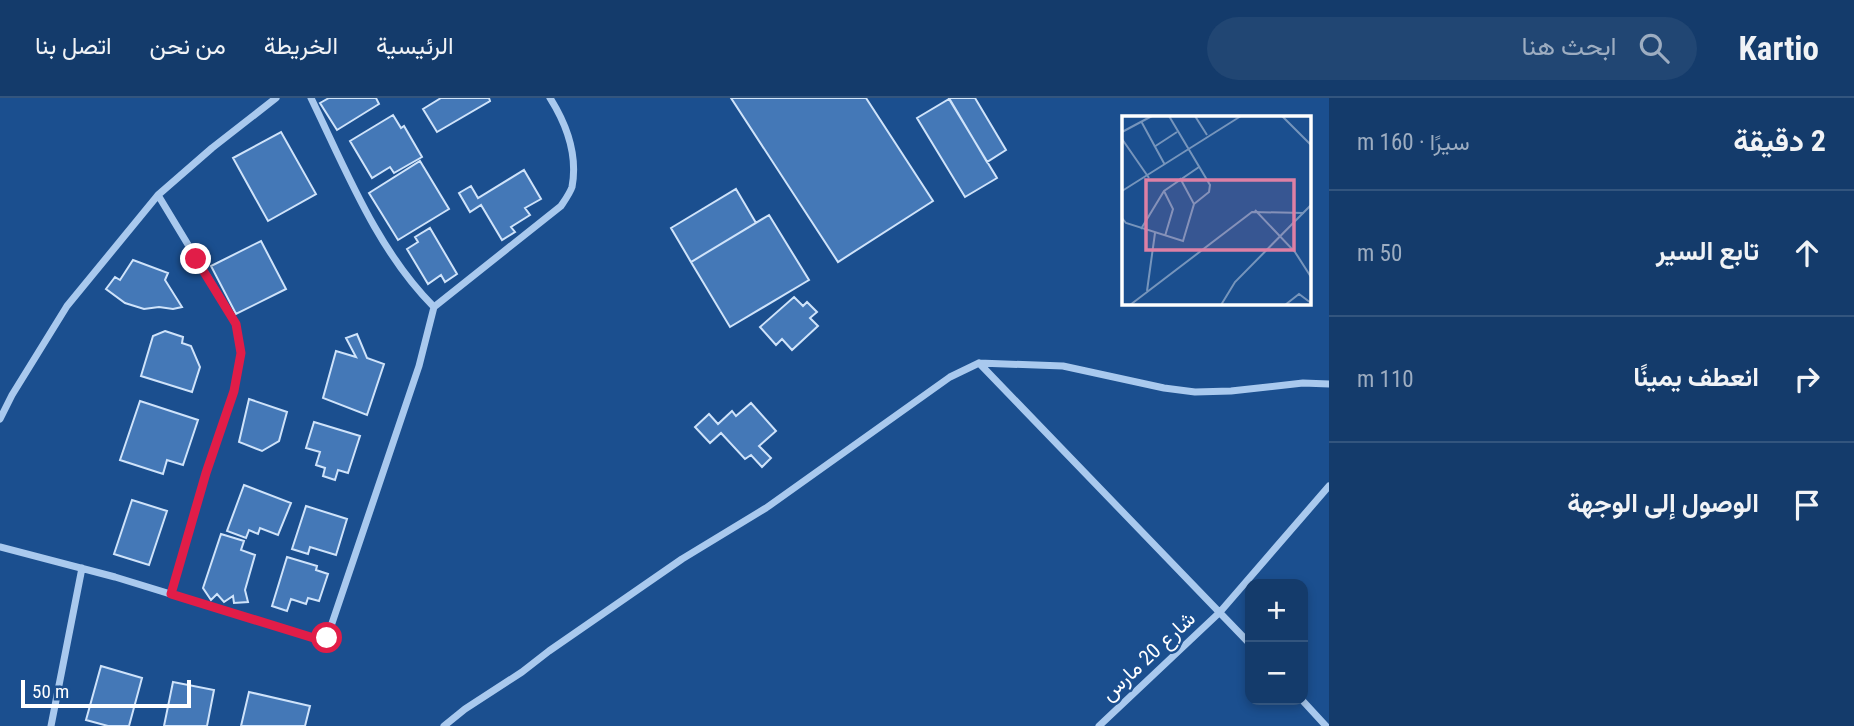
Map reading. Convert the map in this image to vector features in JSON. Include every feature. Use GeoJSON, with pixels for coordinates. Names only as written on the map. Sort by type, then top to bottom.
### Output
{"type":"FeatureCollection","features":[{"type":"Feature","properties":{"kind":"street"},"geometry":{"type":"LineString","coordinates":[[0,419],[66,306],[158,195],[276,98]]}},
{"type":"Feature","properties":{"kind":"street"},"geometry":{"type":"LineString","coordinates":[[311,98],[386,246],[413,287],[434,307]]}},
{"type":"Feature","properties":{"kind":"street"},"geometry":{"type":"LineString","coordinates":[[0,547],[82,568],[317,639],[327,638],[419,366],[434,307],[561,206],[572,189],[572,143],[562,117],[550,98]]}},
{"type":"Feature","properties":{"kind":"street"},"geometry":{"type":"LineString","coordinates":[[158,195],[236,324],[241,353],[234,391],[206,473],[171,594]]}},
{"type":"Feature","properties":{"kind":"street"},"geometry":{"type":"LineString","coordinates":[[979,363],[1248,642]]}},
{"type":"Feature","properties":{"kind":"street"},"geometry":{"type":"LineString","coordinates":[[444,726],[682,559],[766,508],[950,377],[979,363],[1063,366],[1195,392],[1303,383],[1329,384]]}},
{"type":"Feature","properties":{"kind":"street","name":"شارع 20 مارس"},"geometry":{"type":"LineString","coordinates":[[1099,726],[1220,612],[1329,486]]}},
{"type":"Feature","properties":{"kind":"street"},"geometry":{"type":"LineString","coordinates":[[51,726],[82,568]]}},
{"type":"Feature","properties":{"kind":"street"},"geometry":{"type":"LineString","coordinates":[[1306,705],[1326,726]]}},
{"type":"Feature","properties":{"kind":"building"},"geometry":{"type":"Polygon","coordinates":[[[329,98],[376,98],[379,104],[337,130],[320,103],[329,98]]]}},
{"type":"Feature","properties":{"kind":"building"},"geometry":{"type":"Polygon","coordinates":[[[441,98],[489,98],[490,101],[437,132],[423,109],[441,98]]]}},
{"type":"Feature","properties":{"kind":"building"},"geometry":{"type":"Polygon","coordinates":[[[731,98],[866,98],[933,201],[838,262],[731,98]]]}},
{"type":"Feature","properties":{"kind":"building"},"geometry":{"type":"Polygon","coordinates":[[[949,98],[975,98],[1006,150],[987,162],[949,98]]]}},
{"type":"Feature","properties":{"kind":"building"},"geometry":{"type":"Polygon","coordinates":[[[949,99],[997,178],[965,197],[917,118],[949,99]]]}},
{"type":"Feature","properties":{"kind":"building"},"geometry":{"type":"Polygon","coordinates":[[[393,115],[401,128],[404,126],[422,157],[394,173],[390,167],[372,178],[350,141],[393,115]]]}},
{"type":"Feature","properties":{"kind":"building"},"geometry":{"type":"Polygon","coordinates":[[[281,132],[316,194],[268,221],[233,158],[281,132]]]}},
{"type":"Feature","properties":{"kind":"building"},"geometry":{"type":"Polygon","coordinates":[[[420,161],[449,209],[398,240],[369,193],[420,161]]]}},
{"type":"Feature","properties":{"kind":"building"},"geometry":{"type":"Polygon","coordinates":[[[524,170],[541,199],[525,208],[530,215],[511,227],[515,232],[502,240],[481,205],[470,212],[459,193],[471,186],[478,198],[524,170]]]}},
{"type":"Feature","properties":{"kind":"building"},"geometry":{"type":"Polygon","coordinates":[[[736,189],[756,223],[691,262],[671,228],[736,189]]]}},
{"type":"Feature","properties":{"kind":"building"},"geometry":{"type":"Polygon","coordinates":[[[769,215],[809,280],[730,327],[691,262],[769,215]]]}},
{"type":"Feature","properties":{"kind":"building"},"geometry":{"type":"Polygon","coordinates":[[[430,228],[457,274],[445,282],[441,275],[428,284],[407,249],[418,242],[415,237],[430,228]]]}},
{"type":"Feature","properties":{"kind":"building"},"geometry":{"type":"Polygon","coordinates":[[[261,241],[286,289],[236,314],[211,266],[261,241]]]}},
{"type":"Feature","properties":{"kind":"building"},"geometry":{"type":"Polygon","coordinates":[[[133,260],[168,273],[165,280],[182,307],[144,309],[125,303],[106,289],[115,277],[120,280],[133,260]]]}},
{"type":"Feature","properties":{"kind":"building"},"geometry":{"type":"Polygon","coordinates":[[[794,297],[803,306],[807,302],[817,312],[810,318],[818,326],[792,350],[782,339],[776,345],[760,327],[794,297]]]}},
{"type":"Feature","properties":{"kind":"building"},"geometry":{"type":"Polygon","coordinates":[[[165,331],[183,337],[182,343],[191,346],[200,367],[192,392],[141,376],[153,336],[165,331]]]}},
{"type":"Feature","properties":{"kind":"building"},"geometry":{"type":"Polygon","coordinates":[[[357,334],[367,358],[384,364],[367,415],[323,398],[336,351],[356,357],[346,338],[357,334]]]}},
{"type":"Feature","properties":{"kind":"building"},"geometry":{"type":"Polygon","coordinates":[[[249,399],[287,412],[279,441],[262,451],[239,442],[249,399]]]}},
{"type":"Feature","properties":{"kind":"building"},"geometry":{"type":"Polygon","coordinates":[[[140,401],[198,420],[183,465],[167,460],[163,474],[120,460],[140,401]]]}},
{"type":"Feature","properties":{"kind":"building"},"geometry":{"type":"Polygon","coordinates":[[[751,403],[776,431],[759,446],[771,458],[762,467],[751,455],[745,459],[721,433],[710,443],[695,427],[709,414],[718,424],[732,411],[736,416],[751,403]]]}},
{"type":"Feature","properties":{"kind":"building"},"geometry":{"type":"Polygon","coordinates":[[[314,422],[360,436],[348,473],[338,470],[335,480],[323,476],[325,468],[316,465],[320,452],[306,448],[314,422]]]}},
{"type":"Feature","properties":{"kind":"building"},"geometry":{"type":"Polygon","coordinates":[[[244,485],[291,503],[278,535],[260,528],[258,534],[249,530],[246,538],[227,531],[244,485]]]}},
{"type":"Feature","properties":{"kind":"building"},"geometry":{"type":"Polygon","coordinates":[[[132,500],[167,511],[149,565],[114,554],[132,500]]]}},
{"type":"Feature","properties":{"kind":"building"},"geometry":{"type":"Polygon","coordinates":[[[306,506],[347,519],[336,555],[310,547],[308,554],[292,549],[306,506]]]}},
{"type":"Feature","properties":{"kind":"building"},"geometry":{"type":"Polygon","coordinates":[[[221,534],[244,541],[241,550],[255,555],[245,590],[248,602],[234,603],[233,596],[224,602],[217,594],[211,600],[203,588],[221,534]]]}},
{"type":"Feature","properties":{"kind":"building"},"geometry":{"type":"Polygon","coordinates":[[[287,557],[317,566],[316,570],[328,574],[319,601],[308,598],[306,604],[291,599],[287,611],[272,606],[287,557]]]}},
{"type":"Feature","properties":{"kind":"building"},"geometry":{"type":"Polygon","coordinates":[[[101,666],[142,678],[129,726],[108,726],[86,720],[101,666]]]}},
{"type":"Feature","properties":{"kind":"building"},"geometry":{"type":"Polygon","coordinates":[[[173,682],[214,690],[207,726],[164,726],[173,682]]]}},
{"type":"Feature","properties":{"kind":"building"},"geometry":{"type":"Polygon","coordinates":[[[249,692],[310,706],[305,726],[241,726],[249,692]]]}},
{"type":"Feature","properties":{"kind":"route"},"geometry":{"type":"LineString","coordinates":[[196,259],[236,324],[241,353],[234,391],[206,473],[171,594],[317,639],[327,638]]}}]}
